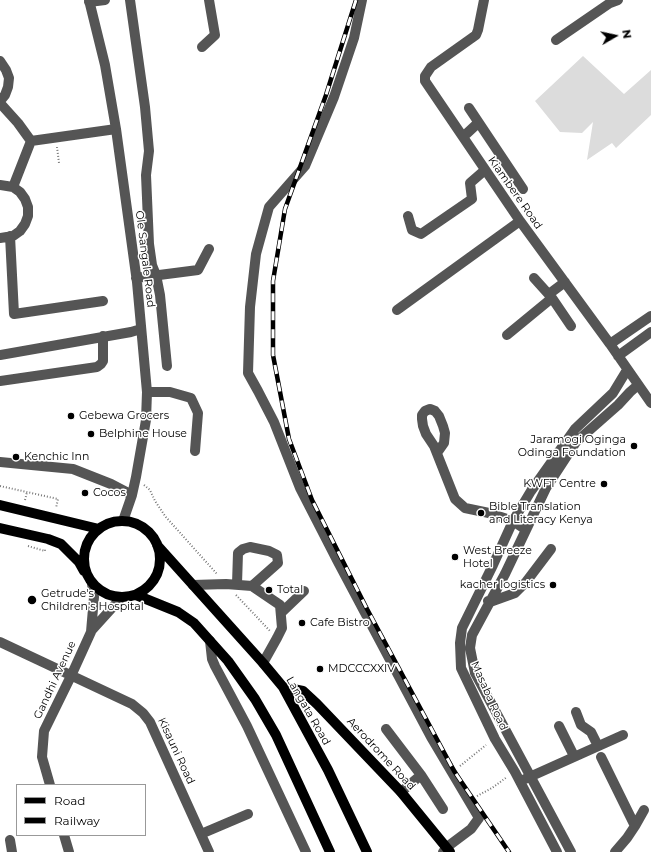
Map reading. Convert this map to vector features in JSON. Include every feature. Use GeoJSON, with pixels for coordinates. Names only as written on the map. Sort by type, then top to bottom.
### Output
{"type":"FeatureCollection","features":[{"type":"Feature","properties":{"kind":"main road"},"geometry":{"type":"LineString","coordinates":[[0,505],[99,529]]}},
{"type":"Feature","properties":{"kind":"main road"},"geometry":{"type":"LineString","coordinates":[[0,528],[48,539],[61,544],[79,562],[92,584],[100,591],[110,596],[121,598],[136,595],[146,589],[154,580],[159,569],[160,557],[157,545],[151,535],[134,523],[122,521],[110,523],[99,529],[90,538],[85,550],[84,562],[87,575]]}},
{"type":"Feature","properties":{"kind":"main road","name":"Langata Road"},"geometry":{"type":"LineString","coordinates":[[157,545],[263,663],[282,687],[328,770],[367,852]]}},
{"type":"Feature","properties":{"kind":"main road"},"geometry":{"type":"LineString","coordinates":[[136,595],[178,612],[194,623],[244,682],[276,735],[330,852]]}},
{"type":"Feature","properties":{"kind":"main road","name":"Aerodrome Road"},"geometry":{"type":"LineString","coordinates":[[282,687],[303,691],[317,704],[401,792],[447,850]]}},
{"type":"Feature","properties":{"kind":"street"},"geometry":{"type":"LineString","coordinates":[[89,1],[104,0]]}},
{"type":"Feature","properties":{"kind":"street"},"geometry":{"type":"LineString","coordinates":[[130,0],[148,136],[149,151],[146,175],[148,244],[160,295],[167,366]]}},
{"type":"Feature","properties":{"kind":"street"},"geometry":{"type":"LineString","coordinates":[[202,47],[215,35],[209,0]]}},
{"type":"Feature","properties":{"kind":"street"},"geometry":{"type":"LineString","coordinates":[[362,0],[354,38],[334,97],[305,166],[269,206],[256,254],[250,315],[248,373],[274,422],[300,488],[338,562],[428,730],[479,818],[471,829],[447,850]]}},
{"type":"Feature","properties":{"kind":"street","name":"Kiambere Road"},"geometry":{"type":"LineString","coordinates":[[484,0],[476,35],[431,68],[425,76],[425,81],[520,221],[651,403]]}},
{"type":"Feature","properties":{"kind":"street"},"geometry":{"type":"LineString","coordinates":[[556,40],[610,3],[618,0]]}},
{"type":"Feature","properties":{"kind":"street","name":"Ole Sangale Road"},"geometry":{"type":"LineString","coordinates":[[89,1],[105,65],[116,129],[136,278],[147,392],[146,420],[136,477],[132,494],[122,521]]}},
{"type":"Feature","properties":{"kind":"street"},"geometry":{"type":"LineString","coordinates":[[0,61],[9,78],[8,87],[0,102],[31,141]]}},
{"type":"Feature","properties":{"kind":"street"},"geometry":{"type":"LineString","coordinates":[[469,108],[523,189]]}},
{"type":"Feature","properties":{"kind":"street"},"geometry":{"type":"LineString","coordinates":[[463,137],[478,123]]}},
{"type":"Feature","properties":{"kind":"street"},"geometry":{"type":"LineString","coordinates":[[31,141],[116,129]]}},
{"type":"Feature","properties":{"kind":"street"},"geometry":{"type":"LineString","coordinates":[[13,187],[31,141]]}},
{"type":"Feature","properties":{"kind":"street"},"geometry":{"type":"LineString","coordinates":[[408,216],[412,230],[421,234],[472,200],[470,184],[485,170]]}},
{"type":"Feature","properties":{"kind":"street"},"geometry":{"type":"LineString","coordinates":[[0,185],[13,187],[20,192],[28,207],[28,216],[20,231],[5,237],[14,314],[104,302]]}},
{"type":"Feature","properties":{"kind":"street"},"geometry":{"type":"LineString","coordinates":[[397,310],[520,221]]}},
{"type":"Feature","properties":{"kind":"street"},"geometry":{"type":"LineString","coordinates":[[136,278],[198,270],[209,250]]}},
{"type":"Feature","properties":{"kind":"street"},"geometry":{"type":"LineString","coordinates":[[534,278],[550,296],[571,326]]}},
{"type":"Feature","properties":{"kind":"street"},"geometry":{"type":"LineString","coordinates":[[507,335],[565,282]]}},
{"type":"Feature","properties":{"kind":"street"},"geometry":{"type":"LineString","coordinates":[[610,344],[651,316]]}},
{"type":"Feature","properties":{"kind":"street"},"geometry":{"type":"LineString","coordinates":[[0,355],[141,329]]}},
{"type":"Feature","properties":{"kind":"street"},"geometry":{"type":"LineString","coordinates":[[618,356],[651,332]]}},
{"type":"Feature","properties":{"kind":"street"},"geometry":{"type":"LineString","coordinates":[[0,381],[98,367],[103,361],[103,336]]}},
{"type":"Feature","properties":{"kind":"street","name":"Masaba Road"},"geometry":{"type":"LineString","coordinates":[[558,852],[495,738],[461,668],[460,643],[462,628],[513,521],[531,491],[575,428],[613,393],[627,370]]}},
{"type":"Feature","properties":{"kind":"street","name":"Masaba Road"},"geometry":{"type":"LineString","coordinates":[[571,852],[476,673],[470,648],[472,635],[505,574],[525,529],[546,488],[576,442],[618,406],[638,385]]}},
{"type":"Feature","properties":{"kind":"street"},"geometry":{"type":"LineString","coordinates":[[147,392],[170,392],[191,398],[198,413],[195,451]]}},
{"type":"Feature","properties":{"kind":"street"},"geometry":{"type":"LineString","coordinates":[[437,453],[455,499],[466,508],[489,513],[513,521],[525,529]]}},
{"type":"Feature","properties":{"kind":"street"},"geometry":{"type":"LineString","coordinates":[[0,462],[73,469],[132,494]]}},
{"type":"Feature","properties":{"kind":"street"},"geometry":{"type":"LineString","coordinates":[[237,584],[238,553],[250,546],[269,551],[277,556],[278,563],[252,586]]}},
{"type":"Feature","properties":{"kind":"street"},"geometry":{"type":"LineString","coordinates":[[478,596],[490,602],[515,593],[526,582],[551,549]]}},
{"type":"Feature","properties":{"kind":"street"},"geometry":{"type":"LineString","coordinates":[[493,565],[505,574]]}},
{"type":"Feature","properties":{"kind":"street","name":"Gandhi Avenue"},"geometry":{"type":"LineString","coordinates":[[91,632],[94,597],[92,584]]}},
{"type":"Feature","properties":{"kind":"street"},"geometry":{"type":"LineString","coordinates":[[193,585],[237,584],[252,586],[280,605],[282,628],[263,663]]}},
{"type":"Feature","properties":{"kind":"street"},"geometry":{"type":"LineString","coordinates":[[281,613],[304,590]]}},
{"type":"Feature","properties":{"kind":"street","name":"Gandhi Avenue"},"geometry":{"type":"LineString","coordinates":[[50,784],[42,757],[44,731],[91,632],[121,598]]}},
{"type":"Feature","properties":{"kind":"street"},"geometry":{"type":"LineString","coordinates":[[210,641],[212,659],[215,666],[247,726],[306,852]]}},
{"type":"Feature","properties":{"kind":"street","name":"Kisauni Road"},"geometry":{"type":"LineString","coordinates":[[0,642],[132,704],[144,712],[150,722],[209,852]]}},
{"type":"Feature","properties":{"kind":"street"},"geometry":{"type":"LineString","coordinates":[[576,712],[581,725],[591,732],[598,746]]}},
{"type":"Feature","properties":{"kind":"street"},"geometry":{"type":"LineString","coordinates":[[559,726],[574,756]]}},
{"type":"Feature","properties":{"kind":"street"},"geometry":{"type":"LineString","coordinates":[[386,729],[444,809]]}},
{"type":"Feature","properties":{"kind":"street"},"geometry":{"type":"LineString","coordinates":[[520,782],[530,776],[623,735]]}},
{"type":"Feature","properties":{"kind":"street"},"geometry":{"type":"LineString","coordinates":[[601,757],[635,826]]}},
{"type":"Feature","properties":{"kind":"street"},"geometry":{"type":"LineString","coordinates":[[401,792],[421,776]]}},
{"type":"Feature","properties":{"kind":"street"},"geometry":{"type":"LineString","coordinates":[[615,852],[627,838],[644,810]]}},
{"type":"Feature","properties":{"kind":"street"},"geometry":{"type":"LineString","coordinates":[[201,834],[248,814]]}},
{"type":"Feature","properties":{"kind":"street"},"geometry":{"type":"LineString","coordinates":[[64,836],[69,852]]}},
{"type":"Feature","properties":{"kind":"street"},"geometry":{"type":"LineString","coordinates":[[10,840],[12,852]]}},
{"type":"Feature","properties":{"kind":"path"},"geometry":{"type":"LineString","coordinates":[[56,138],[59,163]]}},
{"type":"Feature","properties":{"kind":"path"},"geometry":{"type":"LineString","coordinates":[[136,477],[150,490],[154,501],[165,516],[277,638]]}},
{"type":"Feature","properties":{"kind":"path"},"geometry":{"type":"LineString","coordinates":[[0,486],[58,499]]}},
{"type":"Feature","properties":{"kind":"path"},"geometry":{"type":"LineString","coordinates":[[452,773],[495,738]]}},
{"type":"Feature","properties":{"kind":"path"},"geometry":{"type":"LineString","coordinates":[[469,801],[492,788],[515,772]]}},
{"type":"Feature","properties":{"kind":"shaded area"},"geometry":{"type":"Polygon","coordinates":[[[583,56],[624,94],[651,70],[651,115],[616,148],[612,143],[587,160],[593,122],[582,133],[560,132],[535,101],[583,56]]]}},
{"type":"Feature","properties":{"kind":"railway"},"geometry":{"type":"LineString","coordinates":[[356,0],[326,95],[285,209],[273,281],[273,355],[289,439],[312,500],[367,609],[454,771],[509,852]]}},
{"type":"Feature","properties":{"kind":"place","name":"Gebewa Grocers"},"geometry":{"type":"Point","coordinates":[71,416]}},
{"type":"Feature","properties":{"kind":"place","name":"Belphine House"},"geometry":{"type":"Point","coordinates":[91,434]}},
{"type":"Feature","properties":{"kind":"place","name":"Jaramogi Oginga Odinga Foundation"},"geometry":{"type":"Point","coordinates":[634,446]}},
{"type":"Feature","properties":{"kind":"place","name":"Kenchic Inn"},"geometry":{"type":"Point","coordinates":[16,457]}},
{"type":"Feature","properties":{"kind":"place","name":"KWFT Centre"},"geometry":{"type":"Point","coordinates":[604,484]}},
{"type":"Feature","properties":{"kind":"place","name":"Cocos"},"geometry":{"type":"Point","coordinates":[85,493]}},
{"type":"Feature","properties":{"kind":"place","name":"Bible Translation and Literacy Kenya"},"geometry":{"type":"Point","coordinates":[481,513]}},
{"type":"Feature","properties":{"kind":"place","name":"West Breeze Hotel"},"geometry":{"type":"Point","coordinates":[455,557]}},
{"type":"Feature","properties":{"kind":"place","name":"kacher logistics"},"geometry":{"type":"Point","coordinates":[553,585]}},
{"type":"Feature","properties":{"kind":"place","name":"Total"},"geometry":{"type":"Point","coordinates":[269,590]}},
{"type":"Feature","properties":{"kind":"place","name":"Getrude's Children's Hospital"},"geometry":{"type":"Point","coordinates":[32,600]}},
{"type":"Feature","properties":{"kind":"place","name":"Cafe Bistro"},"geometry":{"type":"Point","coordinates":[302,623]}},
{"type":"Feature","properties":{"kind":"place","name":"MDCCCXXIV"},"geometry":{"type":"Point","coordinates":[320,669]}}]}
